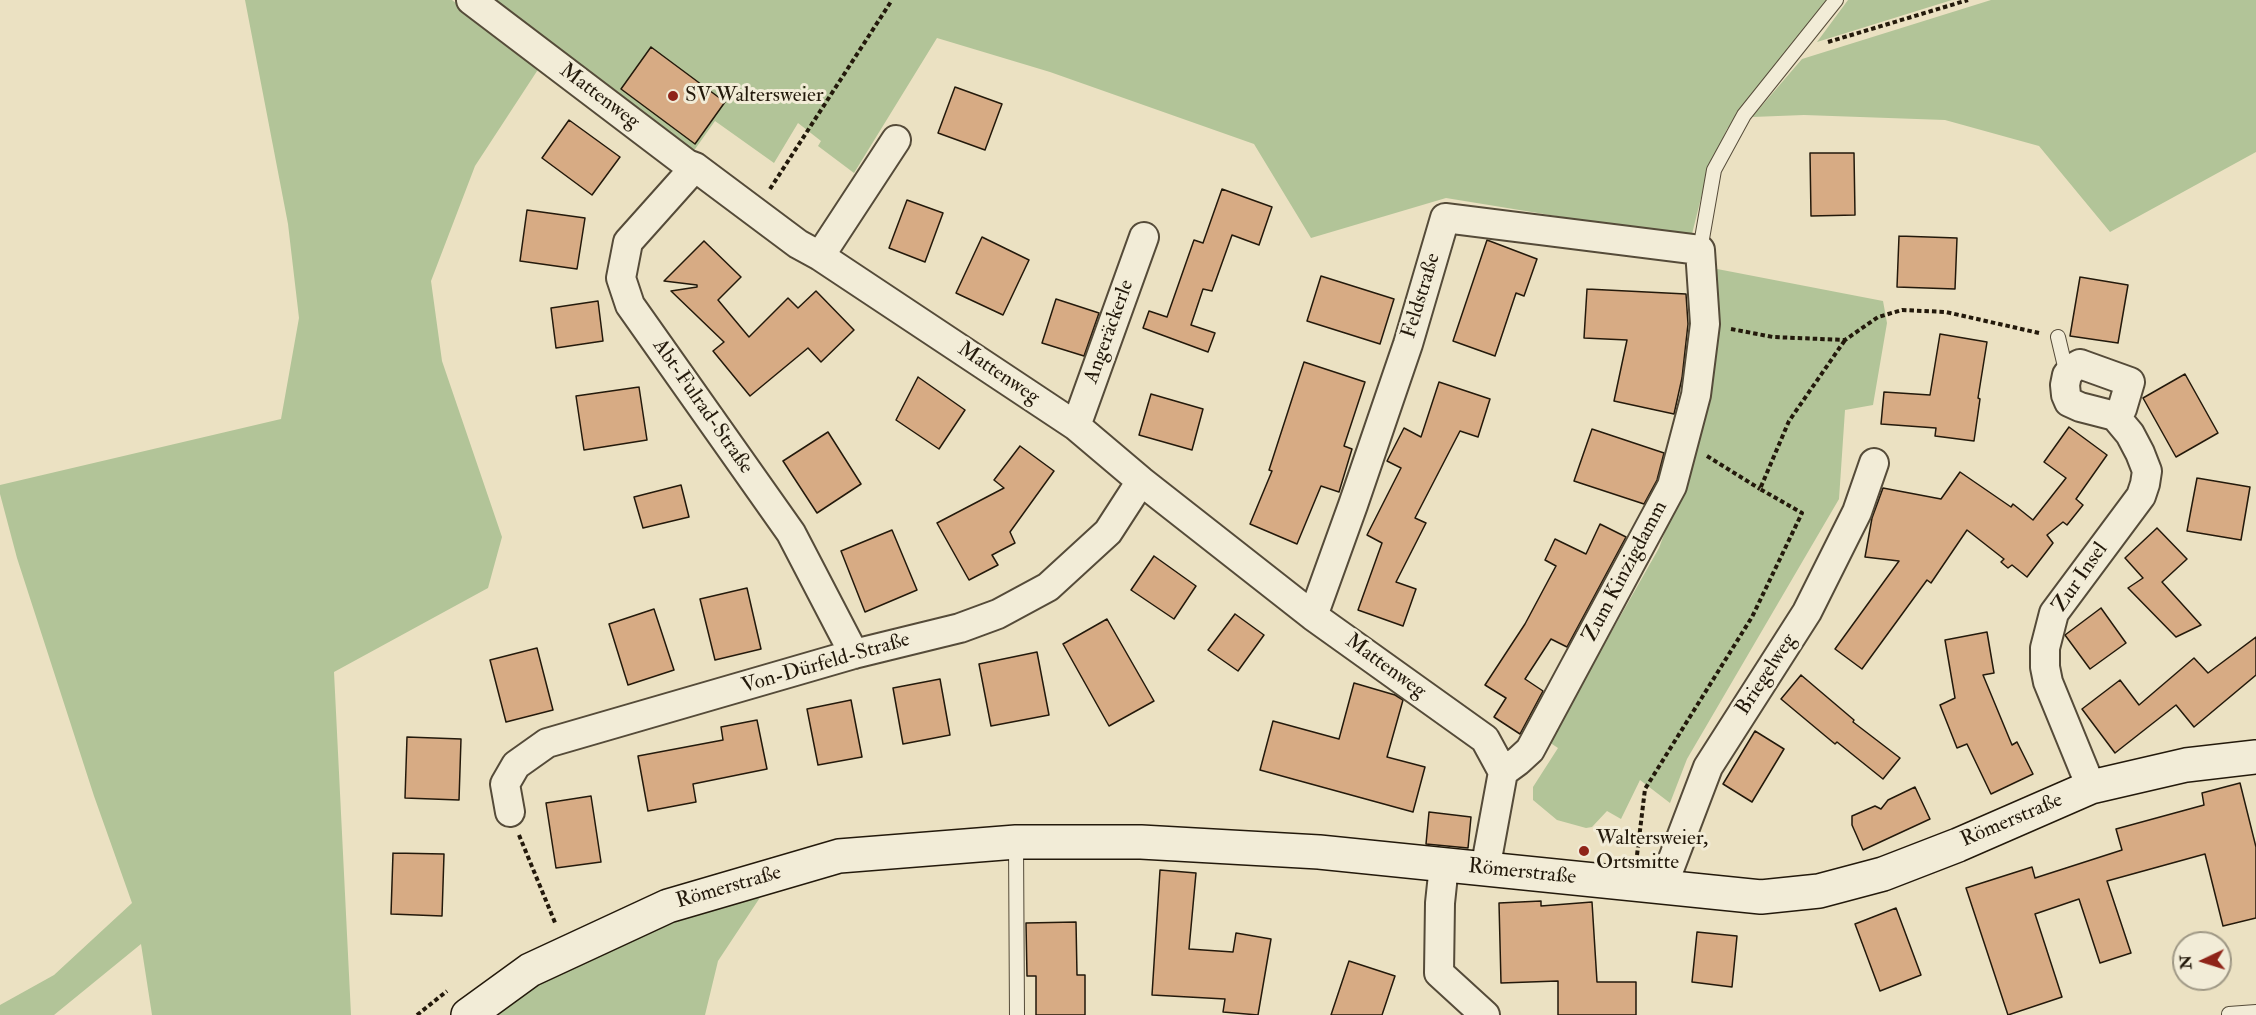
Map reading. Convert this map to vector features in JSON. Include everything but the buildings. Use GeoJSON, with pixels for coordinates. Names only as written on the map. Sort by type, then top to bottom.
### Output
{"type":"FeatureCollection","features":[{"type":"Feature","properties":{"kind":"street","name":"Mattenweg"},"geometry":{"type":"LineString","coordinates":[[471,0],[687,164],[798,244],[820,256],[1076,426],[1141,481],[1313,616],[1485,739],[1503,772]]}},
{"type":"Feature","properties":{"kind":"street"},"geometry":{"type":"LineString","coordinates":[[820,256],[896,140]]}},
{"type":"Feature","properties":{"kind":"street","name":"Abt-Fulrad-Straße"},"geometry":{"type":"LineString","coordinates":[[694,167],[628,242],[621,278],[630,305],[791,533],[854,654]]}},
{"type":"Feature","properties":{"kind":"street","name":"Feldstraße"},"geometry":{"type":"LineString","coordinates":[[1313,616],[1408,344],[1445,218],[1700,250]]}},
{"type":"Feature","properties":{"kind":"street","name":"Angeräckerle"},"geometry":{"type":"LineString","coordinates":[[1076,426],[1144,237]]}},
{"type":"Feature","properties":{"kind":"street","name":"Zum Kinzigdamm"},"geometry":{"type":"LineString","coordinates":[[1503,772],[1530,750],[1672,486],[1696,395],[1705,324],[1700,250]]}},
{"type":"Feature","properties":{"kind":"street"},"geometry":{"type":"LineString","coordinates":[[2080,364],[2130,382],[2122,409],[2115,417],[2069,402],[2065,385],[2067,375],[2080,364]]}},
{"type":"Feature","properties":{"kind":"street","name":"Zur Insel"},"geometry":{"type":"LineString","coordinates":[[2091,787],[2048,682],[2045,667],[2046,648],[2054,613],[2141,496],[2145,484],[2146,471],[2140,453],[2130,434],[2115,417]]}},
{"type":"Feature","properties":{"kind":"street","name":"Briegelweg"},"geometry":{"type":"LineString","coordinates":[[1648,887],[1708,767],[1807,612],[1857,512],[1874,463]]}},
{"type":"Feature","properties":{"kind":"street","name":"Von-Dürfeld-Straße"},"geometry":{"type":"LineString","coordinates":[[510,812],[505,784],[516,765],[547,743],[854,654],[960,628],[998,614],[1048,587],[1108,532],[1141,481]]}},
{"type":"Feature","properties":{"kind":"street","name":"Römerstraße"},"geometry":{"type":"LineString","coordinates":[[468,1015],[530,970],[668,906],[839,856],[1016,843],[1141,842],[1319,852],[1761,897],[1819,891],[1883,874],[1958,845],[2091,787],[2186,765],[2256,757]]}},
{"type":"Feature","properties":{"kind":"street"},"geometry":{"type":"LineString","coordinates":[[1485,870],[1503,772]]}},
{"type":"Feature","properties":{"kind":"street"},"geometry":{"type":"LineString","coordinates":[[1444,865],[1440,903],[1439,973],[1485,1015]]}},
{"type":"Feature","properties":{"kind":"lane"},"geometry":{"type":"LineString","coordinates":[[1700,250],[1714,170],[1744,115],[1836,0]]}},
{"type":"Feature","properties":{"kind":"lane"},"geometry":{"type":"LineString","coordinates":[[2058,337],[2067,375]]}},
{"type":"Feature","properties":{"kind":"lane"},"geometry":{"type":"LineString","coordinates":[[1016,843],[1017,1015]]}},
{"type":"Feature","properties":{"kind":"lane"},"geometry":{"type":"LineString","coordinates":[[2229,1014],[2256,1012]]}},
{"type":"Feature","properties":{"kind":"path"},"geometry":{"type":"LineString","coordinates":[[755,212],[892,0]]}},
{"type":"Feature","properties":{"kind":"path"},"geometry":{"type":"LineString","coordinates":[[1794,53],[1968,0]]}},
{"type":"Feature","properties":{"kind":"path"},"geometry":{"type":"LineString","coordinates":[[1760,489],[1789,421],[1845,340],[1878,317],[1902,310],[1946,312],[2058,337]]}},
{"type":"Feature","properties":{"kind":"path"},"geometry":{"type":"LineString","coordinates":[[1705,324],[1773,337],[1845,340]]}},
{"type":"Feature","properties":{"kind":"path"},"geometry":{"type":"LineString","coordinates":[[1648,887],[1645,789],[1752,617],[1802,513],[1711,457],[1693,451],[1681,453]]}},
{"type":"Feature","properties":{"kind":"path"},"geometry":{"type":"LineString","coordinates":[[510,812],[567,953]]}},
{"type":"Feature","properties":{"kind":"green space"},"geometry":{"type":"Polygon","coordinates":[[[245,0],[452,0],[539,68],[475,166],[431,281],[442,361],[502,537],[488,588],[334,672],[351,1015],[152,1015],[141,944],[54,1015],[0,1015],[0,1005],[54,975],[132,903],[94,796],[17,558],[0,494],[0,485],[281,419],[299,318],[288,224],[245,0]]]}},
{"type":"Feature","properties":{"kind":"green space"},"geometry":{"type":"Polygon","coordinates":[[[484,0],[1830,0],[1727,129],[1707,174],[1691,238],[1446,198],[1311,238],[1254,144],[1050,72],[937,38],[854,173],[818,146],[821,141],[798,123],[774,163],[715,121],[693,152],[484,0]]]}},
{"type":"Feature","properties":{"kind":"green space"},"geometry":{"type":"Polygon","coordinates":[[[1848,0],[1952,0],[1817,42],[1848,0]]]}},
{"type":"Feature","properties":{"kind":"green space"},"geometry":{"type":"Polygon","coordinates":[[[1991,0],[2256,0],[2256,152],[2110,232],[2039,146],[1945,120],[1804,115],[1752,117],[1802,59],[1991,0]]]}},
{"type":"Feature","properties":{"kind":"green space"},"geometry":{"type":"Polygon","coordinates":[[[1712,268],[1883,301],[1887,323],[1873,405],[1845,410],[1839,499],[1687,759],[1670,803],[1640,780],[1621,819],[1607,811],[1592,827],[1586,828],[1557,820],[1533,800],[1533,787],[1558,748],[1549,742],[1659,548],[1691,462],[1712,268]]]}},
{"type":"Feature","properties":{"kind":"green space"},"geometry":{"type":"Polygon","coordinates":[[[761,896],[718,961],[705,1015],[487,1015],[594,953],[734,900],[761,896]]]}},
{"type":"Feature","properties":{"kind":"place","name":"SV Waltersweier"},"geometry":{"type":"Point","coordinates":[673,96]}},
{"type":"Feature","properties":{"kind":"place","name":"Waltersweier, Ortsmitte"},"geometry":{"type":"Point","coordinates":[1584,851]}}]}
